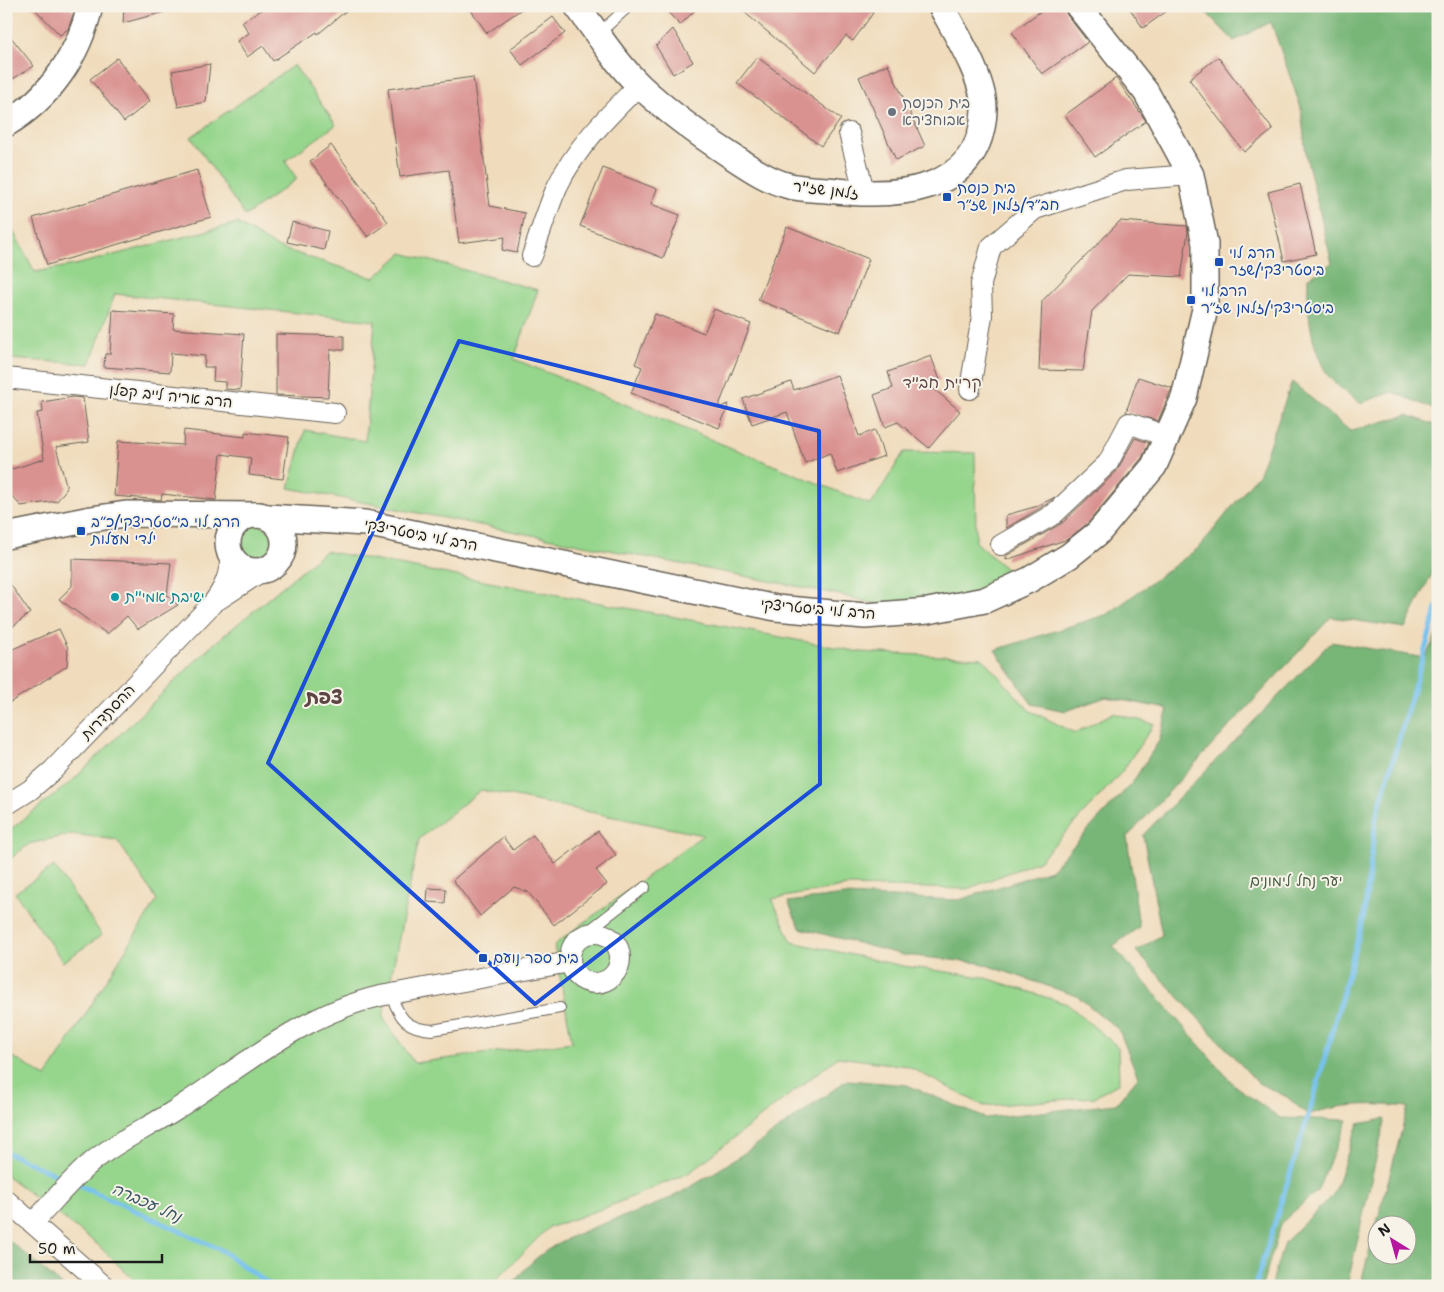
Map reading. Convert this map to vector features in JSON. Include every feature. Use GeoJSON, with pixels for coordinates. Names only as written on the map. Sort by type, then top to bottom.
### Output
{"type":"FeatureCollection","features":[{"type":"Feature","properties":{"kind":"street","name":"זלמן שז\"ר"},"geometry":{"type":"LineString","coordinates":[[577,6],[639,85],[699,134],[750,168],[786,185],[865,195],[932,186],[954,174],[975,152],[980,136],[984,108],[975,74],[941,6]]}},
{"type":"Feature","properties":{"kind":"street","name":"הרב לוי ביסטריצקי"},"geometry":{"type":"LineString","coordinates":[[6,536],[126,514],[264,516],[355,522],[776,608],[865,616],[928,611],[985,600],[1029,580],[1069,556],[1098,533],[1154,466],[1168,437],[1193,368],[1205,309],[1205,244],[1191,175],[1146,92],[1078,6]]}},
{"type":"Feature","properties":{"kind":"street"},"geometry":{"type":"LineString","coordinates":[[6,124],[36,100],[54,82],[71,60],[80,42],[88,10]]}},
{"type":"Feature","properties":{"kind":"street"},"geometry":{"type":"LineString","coordinates":[[532,256],[558,187],[573,160],[639,85]]}},
{"type":"Feature","properties":{"kind":"street"},"geometry":{"type":"LineString","coordinates":[[849,133],[865,195]]}},
{"type":"Feature","properties":{"kind":"street"},"geometry":{"type":"LineString","coordinates":[[970,389],[982,316],[981,284],[990,247],[1035,209],[1126,180],[1191,175]]}},
{"type":"Feature","properties":{"kind":"street","name":"הרב אריה לייב קפלן"},"geometry":{"type":"LineString","coordinates":[[6,378],[335,413]]}},
{"type":"Feature","properties":{"kind":"street"},"geometry":{"type":"LineString","coordinates":[[1001,545],[1054,514],[1108,463],[1129,423],[1168,437]]}},
{"type":"Feature","properties":{"kind":"street"},"geometry":{"type":"LineString","coordinates":[[181,514],[211,524],[230,547],[237,564],[246,569],[270,565],[284,548],[282,532],[277,524],[264,516],[250,516],[238,522],[230,547]]}},
{"type":"Feature","properties":{"kind":"street","name":"הרב לוי ביסטריצקי"},"geometry":{"type":"LineString","coordinates":[[270,565],[292,546],[314,532],[335,524],[355,522]]}},
{"type":"Feature","properties":{"kind":"street","name":"ההסתדרות"},"geometry":{"type":"LineString","coordinates":[[6,805],[30,790],[53,770],[205,612],[224,590],[228,580],[230,547]]}},
{"type":"Feature","properties":{"kind":"street","name":"ההסתדרות"},"geometry":{"type":"LineString","coordinates":[[205,612],[232,590],[270,565]]}},
{"type":"Feature","properties":{"kind":"street"},"geometry":{"type":"LineString","coordinates":[[602,934],[616,944],[620,961],[615,973],[609,979],[592,984],[578,978],[570,962],[572,946],[578,940],[585,935],[602,934]]}},
{"type":"Feature","properties":{"kind":"street"},"geometry":{"type":"LineString","coordinates":[[33,1222],[82,1171],[106,1151],[173,1111],[301,1026],[353,1002],[570,962]]}},
{"type":"Feature","properties":{"kind":"street"},"geometry":{"type":"LineString","coordinates":[[6,1200],[104,1286]]}},
{"type":"Feature","properties":{"kind":"lane"},"geometry":{"type":"LineString","coordinates":[[598,34],[629,6]]}},
{"type":"Feature","properties":{"kind":"lane"},"geometry":{"type":"LineString","coordinates":[[578,940],[645,887]]}},
{"type":"Feature","properties":{"kind":"lane"},"geometry":{"type":"LineString","coordinates":[[390,994],[399,1016],[413,1029],[432,1030],[560,1008]]}},
{"type":"Feature","properties":{"kind":"highlighted area"},"geometry":{"type":"Polygon","coordinates":[[[459,341],[819,431],[820,784],[535,1004],[268,763],[459,341]]]}},
{"type":"Feature","properties":{"kind":"green space"},"geometry":{"type":"Polygon","coordinates":[[[1200,6],[1438,6],[1438,411],[1393,392],[1360,403],[1337,385],[1326,372],[1313,338],[1308,302],[1308,278],[1332,263],[1306,155],[1301,108],[1271,22],[1234,41],[1200,6]]]}},
{"type":"Feature","properties":{"kind":"green space"},"geometry":{"type":"Polygon","coordinates":[[[294,65],[336,125],[285,161],[297,179],[245,216],[191,137],[294,65]]]}},
{"type":"Feature","properties":{"kind":"green space"},"geometry":{"type":"Polygon","coordinates":[[[6,218],[35,272],[75,265],[237,223],[277,247],[374,278],[402,253],[538,290],[514,359],[871,505],[904,452],[975,453],[976,542],[1029,590],[896,609],[836,594],[289,488],[305,430],[365,441],[375,321],[115,294],[90,364],[6,359],[6,218]]]}},
{"type":"Feature","properties":{"kind":"green space"},"geometry":{"type":"Polygon","coordinates":[[[1292,382],[1350,431],[1407,415],[1438,426],[1438,562],[1405,628],[1331,617],[1127,837],[1139,927],[1113,946],[1235,1086],[1280,1118],[1348,1120],[1317,1191],[1282,1222],[1262,1286],[512,1286],[527,1267],[545,1251],[566,1239],[678,1194],[743,1154],[847,1080],[907,1085],[985,1118],[1116,1104],[1138,1077],[1119,1030],[1077,996],[980,963],[903,955],[800,928],[788,902],[844,895],[959,900],[1051,870],[1132,783],[1159,741],[1168,709],[1106,697],[1066,711],[1032,704],[995,650],[1108,614],[1200,547],[1259,473],[1292,382]]]}},
{"type":"Feature","properties":{"kind":"green space"},"geometry":{"type":"Polygon","coordinates":[[[256,525],[263,526],[269,530],[273,536],[273,550],[269,556],[263,560],[256,561],[249,560],[243,556],[239,550],[238,543],[239,536],[243,530],[249,526],[256,525]]]}},
{"type":"Feature","properties":{"kind":"green space"},"geometry":{"type":"Polygon","coordinates":[[[325,551],[860,652],[982,658],[1029,710],[1075,733],[1113,713],[1154,724],[1121,773],[1039,861],[967,889],[848,886],[772,899],[792,942],[903,966],[983,977],[1067,1004],[1118,1047],[1119,1083],[1095,1097],[984,1106],[907,1066],[838,1057],[689,1173],[610,1206],[548,1228],[490,1286],[140,1286],[98,1245],[6,1175],[6,1053],[46,1077],[157,900],[117,840],[72,834],[29,844],[6,862],[6,833],[72,781],[209,648],[325,551]],[[481,790],[419,839],[383,1017],[414,1063],[572,1042],[554,945],[703,835],[481,790]]]}},
{"type":"Feature","properties":{"kind":"green space","name":"יער נחל לימונים"},"geometry":{"type":"Polygon","coordinates":[[[1438,632],[1438,1286],[1360,1286],[1366,1264],[1416,1264],[1416,1214],[1380,1214],[1408,1107],[1357,1105],[1333,1108],[1308,1115],[1287,1097],[1258,1083],[1136,951],[1162,935],[1143,835],[1331,642],[1425,658],[1438,632]]]}},
{"type":"Feature","properties":{"kind":"green space"},"geometry":{"type":"Polygon","coordinates":[[[54,866],[102,935],[63,962],[15,893],[54,866]]]}},
{"type":"Feature","properties":{"kind":"green space"},"geometry":{"type":"Polygon","coordinates":[[[1385,1119],[1347,1286],[1271,1286],[1284,1243],[1333,1195],[1358,1124],[1385,1119]]]}},
{"type":"Feature","properties":{"kind":"green space"},"geometry":{"type":"Polygon","coordinates":[[[6,1238],[63,1286],[6,1286],[6,1238]]]}},
{"type":"Feature","properties":{"kind":"building"},"geometry":{"type":"Polygon","coordinates":[[[32,6],[69,6],[74,12],[68,29],[60,35],[32,6]]]}},
{"type":"Feature","properties":{"kind":"building"},"geometry":{"type":"Polygon","coordinates":[[[124,6],[167,6],[168,11],[123,23],[124,6]]]}},
{"type":"Feature","properties":{"kind":"building"},"geometry":{"type":"Polygon","coordinates":[[[267,6],[352,6],[318,34],[317,32],[273,61],[263,46],[247,57],[237,41],[249,33],[242,22],[267,6]]]}},
{"type":"Feature","properties":{"kind":"building"},"geometry":{"type":"Polygon","coordinates":[[[468,6],[526,6],[487,33],[468,6]]]}},
{"type":"Feature","properties":{"kind":"building"},"geometry":{"type":"Polygon","coordinates":[[[662,6],[699,6],[680,25],[662,6]]]}},
{"type":"Feature","properties":{"kind":"building"},"geometry":{"type":"Polygon","coordinates":[[[737,6],[862,6],[873,13],[853,41],[846,36],[815,72],[737,6]]]}},
{"type":"Feature","properties":{"kind":"building"},"geometry":{"type":"Polygon","coordinates":[[[1048,6],[1064,6],[1067,15],[1088,42],[1042,74],[1012,32],[1048,6]]]}},
{"type":"Feature","properties":{"kind":"building"},"geometry":{"type":"Polygon","coordinates":[[[1128,6],[1174,6],[1143,28],[1128,6]]]}},
{"type":"Feature","properties":{"kind":"building"},"geometry":{"type":"Polygon","coordinates":[[[553,17],[565,33],[522,65],[510,49],[553,17]]]}},
{"type":"Feature","properties":{"kind":"building"},"geometry":{"type":"Polygon","coordinates":[[[673,29],[693,62],[673,74],[656,46],[673,29]]]}},
{"type":"Feature","properties":{"kind":"building"},"geometry":{"type":"Polygon","coordinates":[[[6,31],[34,66],[6,83],[6,31]]]}},
{"type":"Feature","properties":{"kind":"building"},"geometry":{"type":"Polygon","coordinates":[[[757,57],[841,119],[821,146],[737,83],[757,57]]]}},
{"type":"Feature","properties":{"kind":"building"},"geometry":{"type":"Polygon","coordinates":[[[1218,57],[1273,130],[1244,152],[1189,79],[1218,57]]]}},
{"type":"Feature","properties":{"kind":"building"},"geometry":{"type":"Polygon","coordinates":[[[117,58],[150,101],[124,122],[90,79],[117,58]]]}},
{"type":"Feature","properties":{"kind":"building"},"geometry":{"type":"Polygon","coordinates":[[[210,64],[206,102],[178,107],[172,71],[210,64]]]}},
{"type":"Feature","properties":{"kind":"building","name":"בית הכנסת אבוחצירא"},"geometry":{"type":"Polygon","coordinates":[[[888,64],[925,146],[896,160],[859,77],[888,64]]]}},
{"type":"Feature","properties":{"kind":"building"},"geometry":{"type":"Polygon","coordinates":[[[473,77],[490,206],[525,213],[517,253],[502,250],[505,237],[459,243],[449,170],[400,177],[388,89],[473,77]]]}},
{"type":"Feature","properties":{"kind":"building"},"geometry":{"type":"Polygon","coordinates":[[[1116,78],[1146,121],[1095,157],[1065,115],[1116,78]]]}},
{"type":"Feature","properties":{"kind":"building"},"geometry":{"type":"Polygon","coordinates":[[[331,145],[388,222],[368,237],[310,161],[331,145]]]}},
{"type":"Feature","properties":{"kind":"building"},"geometry":{"type":"Polygon","coordinates":[[[603,168],[657,189],[651,204],[680,215],[663,258],[580,226],[603,168]]]}},
{"type":"Feature","properties":{"kind":"building"},"geometry":{"type":"Polygon","coordinates":[[[197,170],[211,217],[47,265],[33,218],[197,170]]]}},
{"type":"Feature","properties":{"kind":"building"},"geometry":{"type":"Polygon","coordinates":[[[1300,184],[1316,254],[1284,261],[1268,192],[1300,184]]]}},
{"type":"Feature","properties":{"kind":"building"},"geometry":{"type":"Polygon","coordinates":[[[1120,221],[1187,226],[1188,232],[1181,277],[1128,274],[1092,311],[1083,371],[1039,370],[1042,301],[1120,221]]]}},
{"type":"Feature","properties":{"kind":"building"},"geometry":{"type":"Polygon","coordinates":[[[292,222],[328,231],[324,250],[287,242],[292,222]]]}},
{"type":"Feature","properties":{"kind":"building"},"geometry":{"type":"Polygon","coordinates":[[[787,227],[869,259],[840,332],[758,300],[787,227]]]}},
{"type":"Feature","properties":{"kind":"building"},"geometry":{"type":"Polygon","coordinates":[[[714,309],[751,324],[718,408],[729,404],[719,428],[631,393],[642,367],[635,364],[655,314],[704,333],[714,309]]]}},
{"type":"Feature","properties":{"kind":"building"},"geometry":{"type":"Polygon","coordinates":[[[113,310],[174,314],[173,329],[244,334],[240,390],[225,389],[225,382],[213,381],[214,367],[204,367],[205,356],[171,353],[170,372],[104,367],[105,354],[110,354],[113,310]]]}},
{"type":"Feature","properties":{"kind":"building"},"geometry":{"type":"Polygon","coordinates":[[[276,334],[344,336],[344,350],[330,350],[328,397],[276,395],[276,334]]]}},
{"type":"Feature","properties":{"kind":"building"},"geometry":{"type":"Polygon","coordinates":[[[931,356],[940,380],[928,384],[960,411],[929,448],[898,422],[885,427],[874,395],[893,388],[888,372],[931,356]]]}},
{"type":"Feature","properties":{"kind":"building"},"geometry":{"type":"Polygon","coordinates":[[[837,375],[859,436],[875,430],[884,456],[837,473],[830,453],[805,463],[787,412],[752,424],[743,399],[791,382],[794,390],[837,375]]]}},
{"type":"Feature","properties":{"kind":"building"},"geometry":{"type":"Polygon","coordinates":[[[1138,377],[1172,388],[1158,421],[1126,412],[1138,377]]]}},
{"type":"Feature","properties":{"kind":"building"},"geometry":{"type":"Polygon","coordinates":[[[73,397],[83,398],[89,442],[56,447],[67,488],[57,501],[21,506],[8,492],[6,471],[44,459],[37,413],[43,412],[42,402],[73,397]]]}},
{"type":"Feature","properties":{"kind":"building"},"geometry":{"type":"Polygon","coordinates":[[[184,430],[245,437],[245,432],[289,437],[283,479],[249,475],[251,458],[221,454],[216,500],[162,494],[161,500],[114,496],[118,441],[183,445],[184,430]]]}},
{"type":"Feature","properties":{"kind":"building"},"geometry":{"type":"Polygon","coordinates":[[[1135,438],[1149,443],[1142,458],[1088,523],[1068,539],[1006,560],[1006,556],[1062,523],[1116,472],[1135,438]]]}},
{"type":"Feature","properties":{"kind":"building"},"geometry":{"type":"Polygon","coordinates":[[[1055,497],[1047,504],[1006,528],[1006,515],[1038,506],[1055,497]]]}},
{"type":"Feature","properties":{"kind":"building","name":"ישיבת אמי\"ת"},"geometry":{"type":"Polygon","coordinates":[[[72,559],[171,563],[167,595],[178,605],[138,629],[127,616],[107,634],[59,599],[72,586],[72,559]]]}},
{"type":"Feature","properties":{"kind":"building"},"geometry":{"type":"Polygon","coordinates":[[[6,578],[30,613],[6,632],[6,578]]]}},
{"type":"Feature","properties":{"kind":"building"},"geometry":{"type":"Polygon","coordinates":[[[59,629],[68,648],[67,666],[6,705],[6,652],[59,629]]]}},
{"type":"Feature","properties":{"kind":"building"},"geometry":{"type":"Polygon","coordinates":[[[598,831],[616,855],[596,870],[607,884],[554,925],[528,892],[514,887],[480,916],[453,880],[503,837],[513,850],[533,835],[555,864],[598,831]]]}},
{"type":"Feature","properties":{"kind":"building"},"geometry":{"type":"Polygon","coordinates":[[[428,888],[446,889],[445,903],[427,902],[428,888]]]}},
{"type":"Feature","properties":{"kind":"waterway"},"geometry":{"type":"LineString","coordinates":[[1255,1286],[1314,1097],[1364,916],[1376,818],[1438,605]]}},
{"type":"Feature","properties":{"kind":"waterway","name":"נחל עכברה"},"geometry":{"type":"LineString","coordinates":[[6,1152],[67,1180]]}},
{"type":"Feature","properties":{"kind":"waterway","name":"נחל עכברה"},"geometry":{"type":"LineString","coordinates":[[75,1183],[221,1250],[271,1286]]}},
{"type":"Feature","properties":{"kind":"place","name":"בית הכנסת אבוחצירא"},"geometry":{"type":"Point","coordinates":[892,112]}},
{"type":"Feature","properties":{"kind":"place","name":"בית כנסת חב״ד/זלמן שז״ר"},"geometry":{"type":"Point","coordinates":[947,197]}},
{"type":"Feature","properties":{"kind":"place","name":"הרב לוי ביסטריצקי/שזר"},"geometry":{"type":"Point","coordinates":[1219,262]}},
{"type":"Feature","properties":{"kind":"place","name":"הרב לוי ביסטריצקי/זלמן שז״ר"},"geometry":{"type":"Point","coordinates":[1191,300]}},
{"type":"Feature","properties":{"kind":"place","name":"הרב לוי בי״סטריצקי/כ״ב ילדי מעלות"},"geometry":{"type":"Point","coordinates":[81,531]}},
{"type":"Feature","properties":{"kind":"place","name":"ישיבת אמי\"ת"},"geometry":{"type":"Point","coordinates":[115,597]}},
{"type":"Feature","properties":{"kind":"place","name":"בית ספר נועם"},"geometry":{"type":"Point","coordinates":[483,958]}},
{"type":"Feature","properties":{"kind":"district","name":"קריית חב\"ד"},"geometry":{"type":"Point","coordinates":[942,382]}},
{"type":"Feature","properties":{"kind":"district","name":"צפת"},"geometry":{"type":"Point","coordinates":[324,697]}}]}
